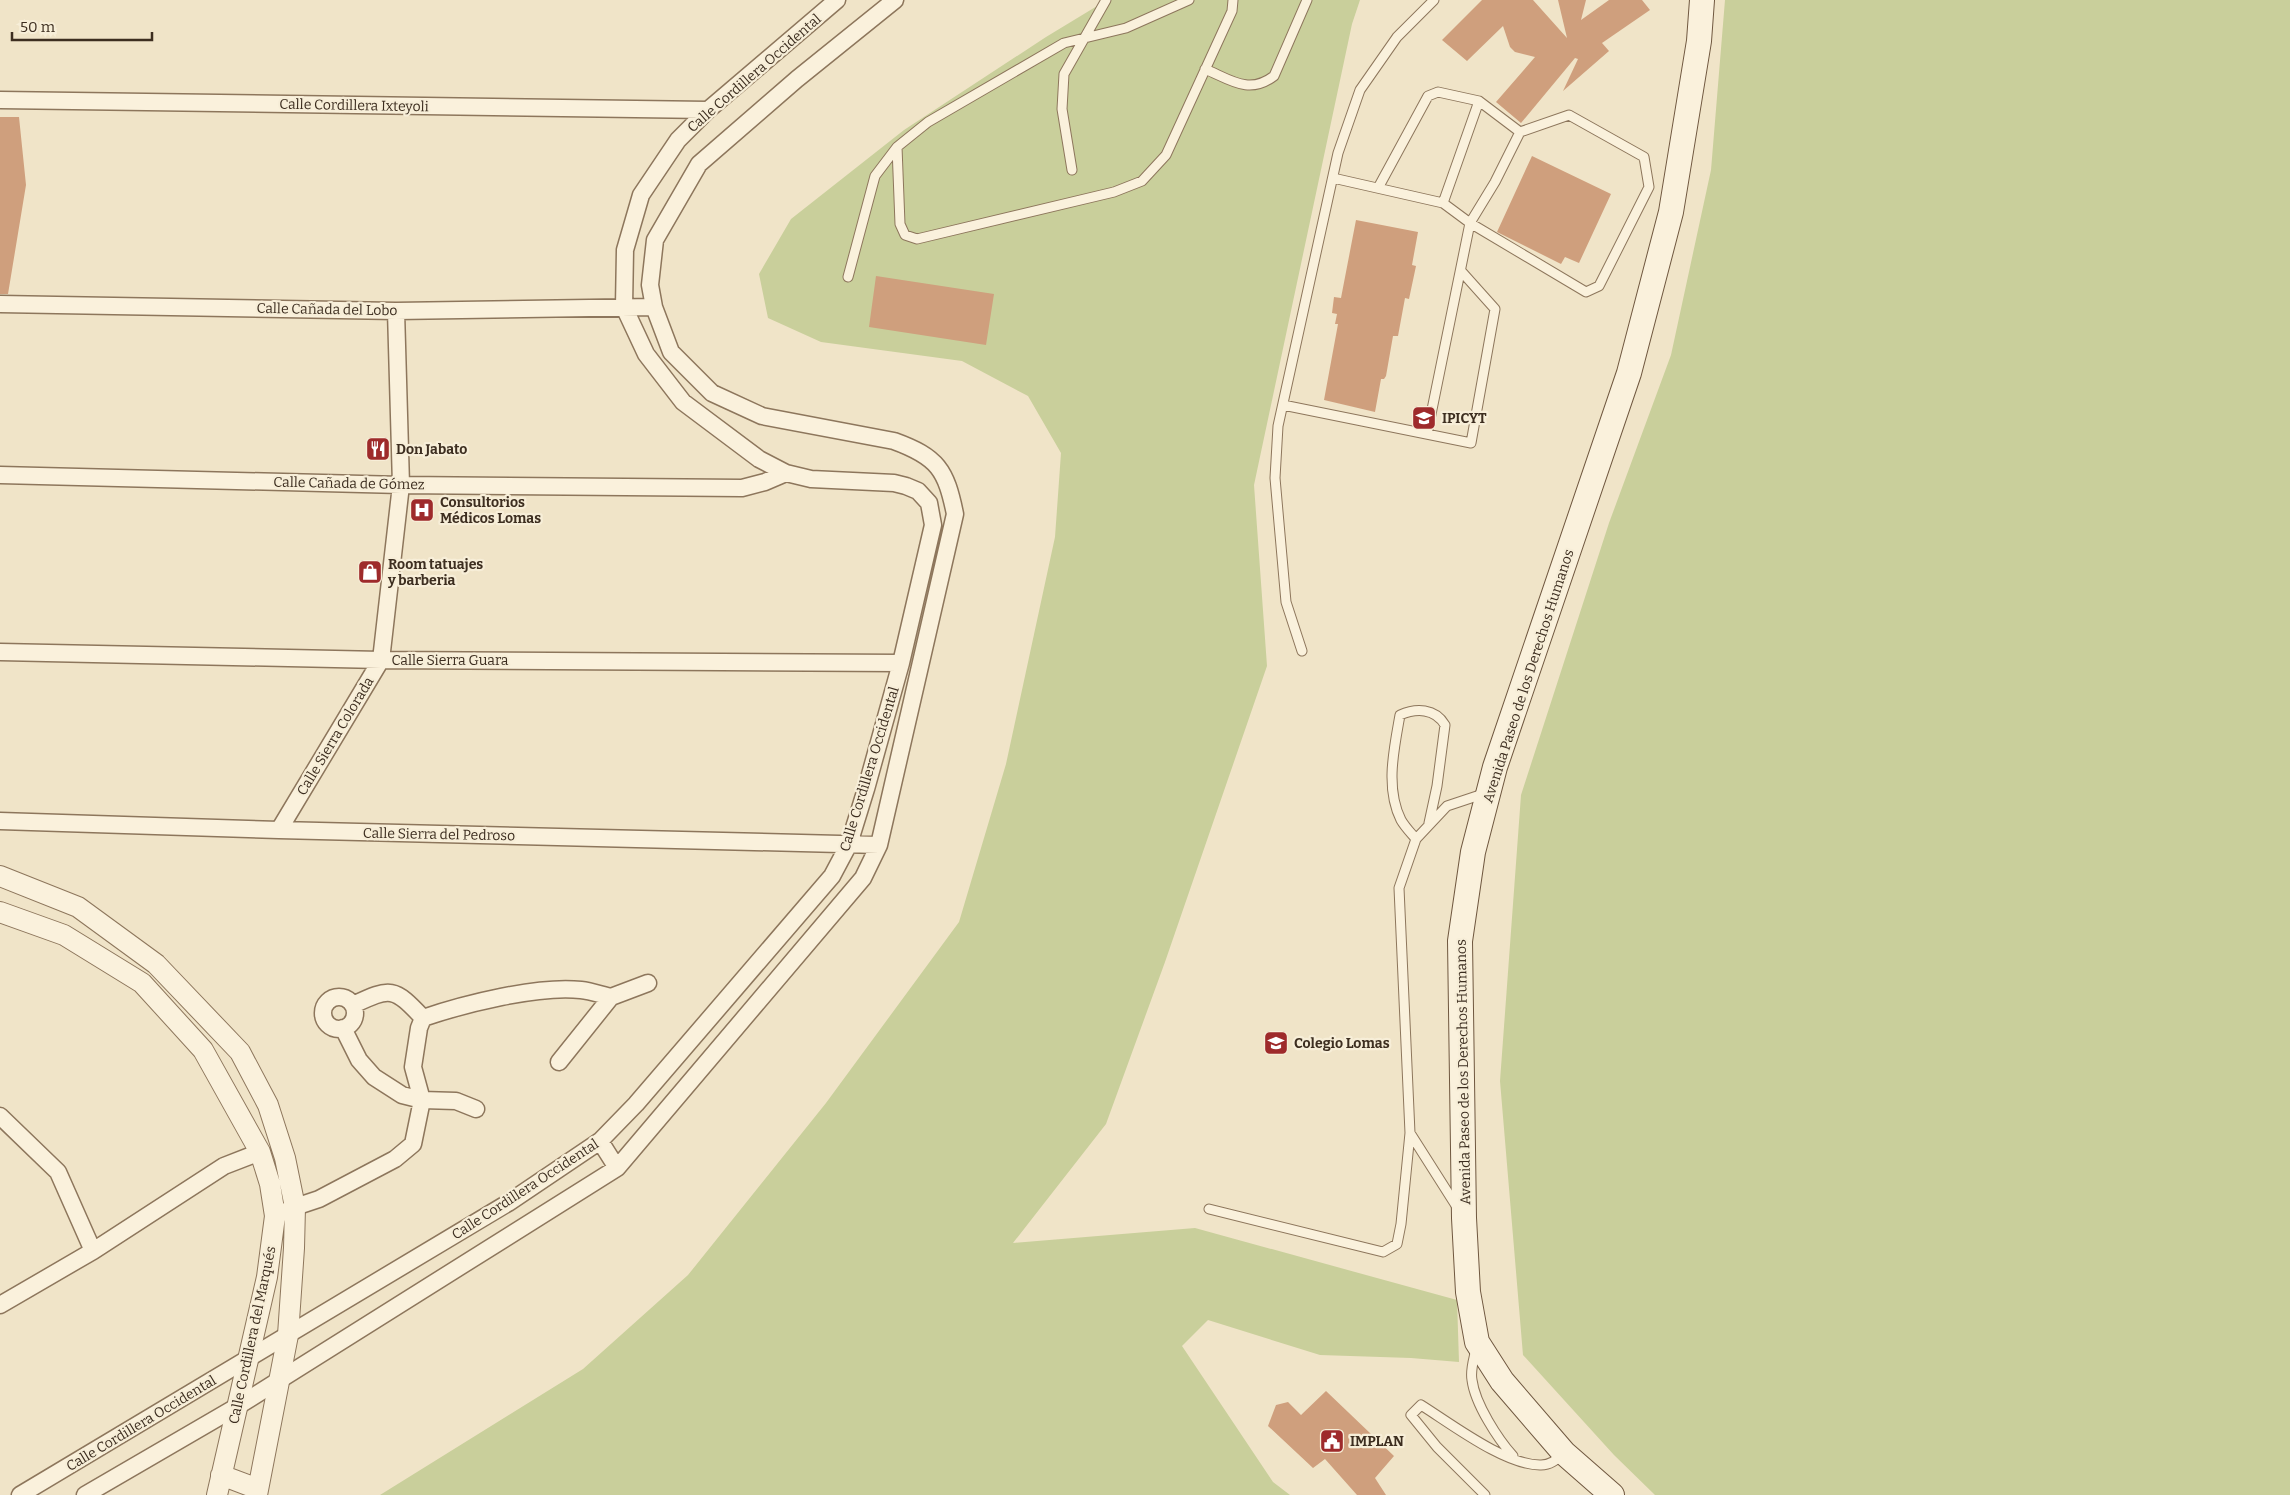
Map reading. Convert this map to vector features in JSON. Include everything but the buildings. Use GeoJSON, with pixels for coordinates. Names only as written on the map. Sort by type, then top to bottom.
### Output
{"type":"FeatureCollection","features":[{"type":"Feature","properties":{"kind":"main road","name":"Avenida Paseo de los Derechos Humanos"},"geometry":{"type":"LineString","coordinates":[[1612,1495],[1564,1453],[1502,1381],[1477,1342],[1468,1292],[1464,1218],[1460,941],[1473,852],[1495,767],[1629,373],[1670,212],[1699,41],[1702,0]]}},
{"type":"Feature","properties":{"kind":"street","name":"Calle Cordillera Occidental"},"geometry":{"type":"LineString","coordinates":[[20,1495],[508,1203],[600,1141],[636,1104],[832,876],[849,844],[901,663],[933,524],[929,503],[918,491],[894,483],[811,480],[786,473],[759,459],[682,402],[646,354],[624,307],[625,250],[641,195],[678,140],[708,110],[837,0]]}},
{"type":"Feature","properties":{"kind":"street","name":"Calle Cordillera Occidental"},"geometry":{"type":"LineString","coordinates":[[85,1495],[238,1406],[617,1168],[863,878],[879,845],[955,514],[950,489],[943,473],[931,459],[915,449],[894,441],[762,416],[712,393],[671,352],[654,307],[650,285],[655,240],[699,164],[797,79],[895,0]]}},
{"type":"Feature","properties":{"kind":"street","name":"Calle Cordillera Ixteyoli"},"geometry":{"type":"LineString","coordinates":[[0,100],[708,110]]}},
{"type":"Feature","properties":{"kind":"street","name":"Calle Cañada del Lobo"},"geometry":{"type":"LineString","coordinates":[[0,304],[396,310],[654,307]]}},
{"type":"Feature","properties":{"kind":"street","name":"Calle Sierra Colorada"},"geometry":{"type":"LineString","coordinates":[[279,830],[381,660],[401,485],[396,310]]}},
{"type":"Feature","properties":{"kind":"street","name":"Calle Cañada de Gómez"},"geometry":{"type":"LineString","coordinates":[[0,475],[401,485],[742,488],[765,482],[786,473]]}},
{"type":"Feature","properties":{"kind":"street","name":"Calle Sierra Guara"},"geometry":{"type":"LineString","coordinates":[[0,652],[381,660],[901,663]]}},
{"type":"Feature","properties":{"kind":"street","name":"Calle Sierra del Pedroso"},"geometry":{"type":"LineString","coordinates":[[0,821],[879,845]]}},
{"type":"Feature","properties":{"kind":"street","name":"Calle Cordillera del Marqués"},"geometry":{"type":"LineString","coordinates":[[0,876],[78,907],[156,964],[240,1052],[268,1105],[285,1158],[295,1207],[288,1335],[281,1379],[257,1492]]}},
{"type":"Feature","properties":{"kind":"street","name":"Calle Cordillera del Marqués"},"geometry":{"type":"LineString","coordinates":[[0,912],[64,935],[142,983],[202,1050],[260,1152],[270,1184],[275,1216],[267,1277],[217,1495]]}},
{"type":"Feature","properties":{"kind":"street"},"geometry":{"type":"LineString","coordinates":[[559,1062],[611,997],[648,983]]}},
{"type":"Feature","properties":{"kind":"street"},"geometry":{"type":"LineString","coordinates":[[275,1216],[319,1199],[395,1159],[413,1144],[422,1100],[414,1067],[419,1028],[423,1018],[450,1009],[540,991],[582,990],[611,997]]}},
{"type":"Feature","properties":{"kind":"street"},"geometry":{"type":"LineString","coordinates":[[353,1005],[379,993],[392,992],[405,998],[423,1018]]}},
{"type":"Feature","properties":{"kind":"street"},"geometry":{"type":"LineString","coordinates":[[346,998],[353,1005],[354,1016],[352,1021],[343,1028],[334,1028],[325,1022],[323,1017],[324,1006],[330,999],[346,998]]}},
{"type":"Feature","properties":{"kind":"street"},"geometry":{"type":"LineString","coordinates":[[343,1028],[359,1060],[374,1077],[402,1095],[422,1100],[456,1101],[476,1109]]}},
{"type":"Feature","properties":{"kind":"street"},"geometry":{"type":"LineString","coordinates":[[0,1116],[58,1172],[93,1252]]}},
{"type":"Feature","properties":{"kind":"street"},"geometry":{"type":"LineString","coordinates":[[600,1141],[617,1168]]}},
{"type":"Feature","properties":{"kind":"street"},"geometry":{"type":"LineString","coordinates":[[0,1305],[93,1252],[224,1166],[260,1152]]}},
{"type":"Feature","properties":{"kind":"street"},"geometry":{"type":"LineString","coordinates":[[221,1475],[257,1492]]}},
{"type":"Feature","properties":{"kind":"lane"},"geometry":{"type":"LineString","coordinates":[[1072,170],[1062,109],[1064,74],[1106,0]]}},
{"type":"Feature","properties":{"kind":"lane"},"geometry":{"type":"LineString","coordinates":[[848,277],[875,176],[897,147],[928,122],[1064,43],[1126,28],[1189,0]]}},
{"type":"Feature","properties":{"kind":"lane"},"geometry":{"type":"LineString","coordinates":[[897,147],[900,224],[905,235],[917,239],[1114,192],[1142,181],[1166,155],[1232,11],[1233,0]]}},
{"type":"Feature","properties":{"kind":"lane"},"geometry":{"type":"LineString","coordinates":[[1205,69],[1249,86],[1264,84],[1274,76],[1307,0]]}},
{"type":"Feature","properties":{"kind":"lane"},"geometry":{"type":"LineString","coordinates":[[1302,651],[1286,602],[1275,478],[1278,426],[1338,153],[1360,90],[1397,37],[1434,0]]}},
{"type":"Feature","properties":{"kind":"lane"},"geometry":{"type":"LineString","coordinates":[[1378,188],[1428,96],[1438,92],[1480,101],[1520,132]]}},
{"type":"Feature","properties":{"kind":"lane"},"geometry":{"type":"LineString","coordinates":[[1443,203],[1480,101]]}},
{"type":"Feature","properties":{"kind":"lane"},"geometry":{"type":"LineString","coordinates":[[1333,178],[1443,203],[1470,223],[1586,292],[1600,286],[1649,187],[1644,157],[1569,115],[1520,132],[1495,182],[1470,223],[1427,434]]}},
{"type":"Feature","properties":{"kind":"lane"},"geometry":{"type":"LineString","coordinates":[[1283,405],[1471,443],[1495,308],[1460,271]]}},
{"type":"Feature","properties":{"kind":"lane"},"geometry":{"type":"LineString","coordinates":[[1416,839],[1402,822],[1394,802],[1392,783],[1394,746],[1400,715],[1413,710],[1436,715],[1445,725],[1437,786],[1429,825]]}},
{"type":"Feature","properties":{"kind":"lane"},"geometry":{"type":"LineString","coordinates":[[1209,1209],[1383,1252],[1397,1244],[1401,1224],[1410,1133],[1398,888],[1416,839],[1429,825],[1447,806],[1488,792]]}},
{"type":"Feature","properties":{"kind":"lane"},"geometry":{"type":"LineString","coordinates":[[1410,1133],[1464,1218]]}},
{"type":"Feature","properties":{"kind":"lane"},"geometry":{"type":"LineString","coordinates":[[1477,1342],[1472,1369],[1472,1381],[1478,1400],[1502,1444],[1517,1460]]}},
{"type":"Feature","properties":{"kind":"lane"},"geometry":{"type":"LineString","coordinates":[[1485,1495],[1437,1447],[1411,1415],[1421,1404],[1475,1440],[1517,1460],[1540,1465],[1552,1463],[1564,1453]]}},
{"type":"Feature","properties":{"kind":"green space"},"geometry":{"type":"Polygon","coordinates":[[[1107,0],[1360,0],[1352,24],[1254,485],[1267,666],[1165,962],[1106,1124],[1013,1243],[1195,1228],[1457,1300],[1459,1362],[1411,1358],[1320,1355],[1208,1320],[1182,1346],[1273,1482],[1290,1495],[380,1495],[583,1369],[688,1275],[826,1103],[959,922],[1006,764],[1055,537],[1061,453],[1028,396],[962,361],[821,342],[768,318],[759,274],[791,219],[904,130],[1046,37],[1107,0]]]}},
{"type":"Feature","properties":{"kind":"green space"},"geometry":{"type":"Polygon","coordinates":[[[1725,0],[2290,0],[2290,1495],[1655,1495],[1614,1455],[1523,1355],[1500,1081],[1521,795],[1609,523],[1671,355],[1711,170],[1725,0]]]}},
{"type":"Feature","properties":{"kind":"place","name":"IPICYT"},"geometry":{"type":"Point","coordinates":[1424,418]}},
{"type":"Feature","properties":{"kind":"place","name":"Don Jabato"},"geometry":{"type":"Point","coordinates":[378,449]}},
{"type":"Feature","properties":{"kind":"place","name":"Consultorios Médicos Lomas"},"geometry":{"type":"Point","coordinates":[422,510]}},
{"type":"Feature","properties":{"kind":"place","name":"Room tatuajes y barberia"},"geometry":{"type":"Point","coordinates":[370,572]}},
{"type":"Feature","properties":{"kind":"place","name":"Colegio Lomas"},"geometry":{"type":"Point","coordinates":[1276,1043]}},
{"type":"Feature","properties":{"kind":"place","name":"IMPLAN"},"geometry":{"type":"Point","coordinates":[1332,1441]}}]}
